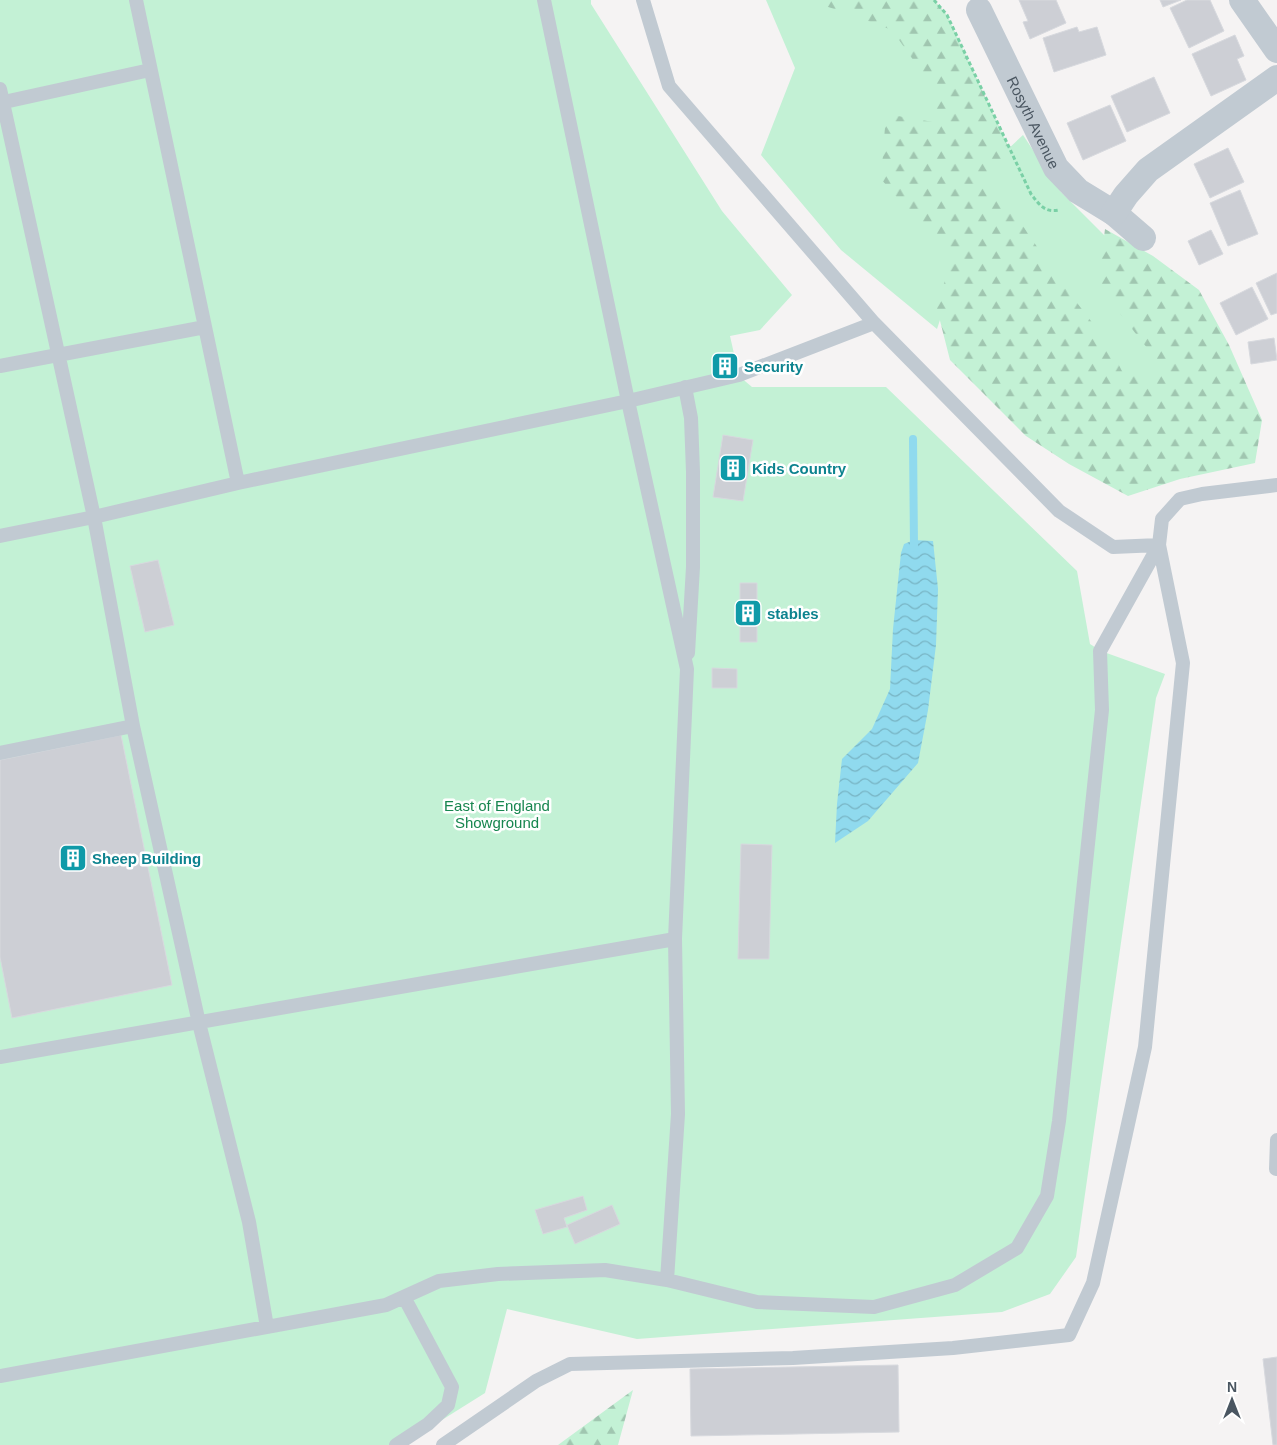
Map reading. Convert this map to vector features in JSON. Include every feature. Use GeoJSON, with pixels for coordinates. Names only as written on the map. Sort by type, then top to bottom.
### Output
{"type":"FeatureCollection","features":[{"type":"Feature","properties":{"kind":"street"},"geometry":{"type":"LineString","coordinates":[[1242,0],[1277,50]]}},
{"type":"Feature","properties":{"kind":"street","name":"Rosyth Avenue"},"geometry":{"type":"LineString","coordinates":[[979,10],[1056,168],[1078,191],[1114,213],[1143,238]]}},
{"type":"Feature","properties":{"kind":"street"},"geometry":{"type":"LineString","coordinates":[[1114,213],[1126,195],[1148,170],[1277,78]]}},
{"type":"Feature","properties":{"kind":"lane"},"geometry":{"type":"LineString","coordinates":[[136,0],[238,483]]}},
{"type":"Feature","properties":{"kind":"lane"},"geometry":{"type":"LineString","coordinates":[[544,0],[628,401],[687,669]]}},
{"type":"Feature","properties":{"kind":"lane"},"geometry":{"type":"LineString","coordinates":[[643,0],[669,86],[874,323],[1059,511],[1113,547],[1159,545]]}},
{"type":"Feature","properties":{"kind":"lane"},"geometry":{"type":"LineString","coordinates":[[150,70],[1,98],[94,517],[132,726],[199,1023],[249,1222],[267,1327]]}},
{"type":"Feature","properties":{"kind":"lane"},"geometry":{"type":"LineString","coordinates":[[0,536],[739,376],[874,323]]}},
{"type":"Feature","properties":{"kind":"lane"},"geometry":{"type":"LineString","coordinates":[[0,366],[205,327]]}},
{"type":"Feature","properties":{"kind":"lane"},"geometry":{"type":"LineString","coordinates":[[668,1280],[678,1114],[675,939],[693,567],[691,418],[684,387]]}},
{"type":"Feature","properties":{"kind":"lane"},"geometry":{"type":"LineString","coordinates":[[443,1445],[536,1381],[570,1364],[793,1358],[953,1348],[1069,1335],[1093,1283],[1145,1047],[1183,663],[1159,545],[1162,519],[1180,499],[1202,494],[1277,485]]}},
{"type":"Feature","properties":{"kind":"lane"},"geometry":{"type":"LineString","coordinates":[[0,1376],[386,1305],[440,1281],[498,1274],[605,1270],[668,1280],[757,1302],[874,1307],[955,1285],[1016,1248],[1046,1196],[1059,1121],[1102,710],[1100,651],[1159,545]]}},
{"type":"Feature","properties":{"kind":"lane"},"geometry":{"type":"LineString","coordinates":[[0,753],[132,726]]}},
{"type":"Feature","properties":{"kind":"lane"},"geometry":{"type":"LineString","coordinates":[[0,1057],[675,939]]}},
{"type":"Feature","properties":{"kind":"lane"},"geometry":{"type":"LineString","coordinates":[[1276,1169],[1277,1140]]}},
{"type":"Feature","properties":{"kind":"lane"},"geometry":{"type":"LineString","coordinates":[[396,1445],[428,1424],[448,1405],[452,1387],[404,1297]]}},
{"type":"Feature","properties":{"kind":"green space","name":"East of England Showground"},"geometry":{"type":"Polygon","coordinates":[[[0,0],[591,0],[591,4],[722,211],[792,295],[760,330],[730,336],[739,376],[752,387],[886,387],[1077,571],[1090,644],[1101,651],[1165,674],[1156,698],[1076,1257],[1050,1294],[1002,1312],[637,1339],[507,1309],[485,1393],[402,1445],[0,1445],[0,0]]]}},
{"type":"Feature","properties":{"kind":"green space"},"geometry":{"type":"Polygon","coordinates":[[[766,0],[824,0],[896,26],[944,95],[959,262],[937,329],[841,250],[761,155],[795,68],[766,0]]]}},
{"type":"Feature","properties":{"kind":"green space"},"geometry":{"type":"Polygon","coordinates":[[[806,0],[934,0],[947,15],[1012,154],[986,184],[1019,220],[1058,278],[1107,342],[1124,375],[1170,374],[1098,285],[1105,229],[1153,256],[1199,290],[1229,345],[1262,420],[1255,463],[1180,479],[1128,496],[1069,464],[1026,436],[950,360],[936,305],[952,262],[881,179],[886,114],[933,122],[938,95],[892,30],[806,0]]]}},
{"type":"Feature","properties":{"kind":"green space"},"geometry":{"type":"Polygon","coordinates":[[[1023,135],[1061,192],[1112,243],[1182,375],[1129,394],[974,181],[1023,135]]]}},
{"type":"Feature","properties":{"kind":"green space"},"geometry":{"type":"Polygon","coordinates":[[[633,1390],[618,1445],[558,1445],[633,1390]]]}},
{"type":"Feature","properties":{"kind":"water"},"geometry":{"type":"Polygon","coordinates":[[[914,540],[933,541],[938,589],[936,645],[928,710],[918,763],[868,821],[835,843],[842,759],[872,729],[890,689],[893,629],[901,553],[904,544],[914,540]]]}},
{"type":"Feature","properties":{"kind":"building"},"geometry":{"type":"Polygon","coordinates":[[[1019,0],[1056,0],[1066,23],[1030,39],[1023,22],[1028,21],[1019,0]]]}},
{"type":"Feature","properties":{"kind":"building"},"geometry":{"type":"Polygon","coordinates":[[[1160,0],[1181,0],[1163,7],[1160,0]]]}},
{"type":"Feature","properties":{"kind":"building"},"geometry":{"type":"Polygon","coordinates":[[[1187,0],[1210,0],[1224,31],[1189,48],[1170,8],[1187,0]]]}},
{"type":"Feature","properties":{"kind":"building"},"geometry":{"type":"Polygon","coordinates":[[[1077,27],[1079,32],[1097,27],[1106,55],[1054,72],[1043,38],[1077,27]]]}},
{"type":"Feature","properties":{"kind":"building"},"geometry":{"type":"Polygon","coordinates":[[[1235,35],[1244,56],[1237,59],[1246,80],[1211,96],[1192,54],[1235,35]]]}},
{"type":"Feature","properties":{"kind":"building"},"geometry":{"type":"Polygon","coordinates":[[[1154,77],[1170,113],[1127,132],[1111,96],[1154,77]]]}},
{"type":"Feature","properties":{"kind":"building"},"geometry":{"type":"Polygon","coordinates":[[[1110,105],[1126,141],[1083,160],[1067,123],[1110,105]]]}},
{"type":"Feature","properties":{"kind":"building"},"geometry":{"type":"Polygon","coordinates":[[[1228,148],[1244,182],[1210,198],[1194,164],[1228,148]]]}},
{"type":"Feature","properties":{"kind":"building"},"geometry":{"type":"Polygon","coordinates":[[[1240,190],[1258,234],[1228,246],[1210,203],[1240,190]]]}},
{"type":"Feature","properties":{"kind":"building"},"geometry":{"type":"Polygon","coordinates":[[[1211,230],[1223,254],[1199,265],[1188,241],[1211,230]]]}},
{"type":"Feature","properties":{"kind":"building"},"geometry":{"type":"Polygon","coordinates":[[[1277,273],[1277,313],[1271,315],[1256,283],[1277,273]]]}},
{"type":"Feature","properties":{"kind":"building"},"geometry":{"type":"Polygon","coordinates":[[[1252,287],[1268,319],[1236,335],[1220,303],[1252,287]]]}},
{"type":"Feature","properties":{"kind":"building"},"geometry":{"type":"Polygon","coordinates":[[[1274,338],[1277,360],[1251,364],[1248,342],[1274,338]]]}},
{"type":"Feature","properties":{"kind":"building","name":"Security"},"geometry":{"type":"Polygon","coordinates":[[[732,361],[734,369],[718,372],[717,364],[732,361]]]}},
{"type":"Feature","properties":{"kind":"building","name":"Kids Country"},"geometry":{"type":"Polygon","coordinates":[[[723,435],[753,440],[743,501],[713,497],[723,435]]]}},
{"type":"Feature","properties":{"kind":"building"},"geometry":{"type":"Polygon","coordinates":[[[158,560],[174,625],[145,632],[130,566],[158,560]]]}},
{"type":"Feature","properties":{"kind":"building","name":"stables"},"geometry":{"type":"Polygon","coordinates":[[[740,583],[757,583],[757,642],[740,642],[740,583]]]}},
{"type":"Feature","properties":{"kind":"building"},"geometry":{"type":"Polygon","coordinates":[[[712,668],[737,669],[737,688],[712,688],[712,668]]]}},
{"type":"Feature","properties":{"kind":"building","name":"Sheep Building"},"geometry":{"type":"Polygon","coordinates":[[[121,735],[172,985],[12,1018],[0,957],[0,760],[121,735]]]}},
{"type":"Feature","properties":{"kind":"building"},"geometry":{"type":"Polygon","coordinates":[[[741,844],[772,845],[769,959],[738,959],[741,844]]]}},
{"type":"Feature","properties":{"kind":"building"},"geometry":{"type":"Polygon","coordinates":[[[583,1196],[587,1210],[564,1218],[567,1227],[543,1234],[535,1210],[583,1196]]]}},
{"type":"Feature","properties":{"kind":"building"},"geometry":{"type":"Polygon","coordinates":[[[612,1205],[620,1224],[575,1244],[567,1225],[612,1205]]]}},
{"type":"Feature","properties":{"kind":"building"},"geometry":{"type":"Polygon","coordinates":[[[1277,1357],[1277,1445],[1273,1445],[1263,1359],[1277,1357]]]}},
{"type":"Feature","properties":{"kind":"building"},"geometry":{"type":"Polygon","coordinates":[[[898,1365],[899,1432],[691,1436],[690,1369],[898,1365]]]}},
{"type":"Feature","properties":{"kind":"waterway"},"geometry":{"type":"LineString","coordinates":[[913,439],[914,548]]}},
{"type":"Feature","properties":{"kind":"place","name":"Security"},"geometry":{"type":"Point","coordinates":[725,366]}},
{"type":"Feature","properties":{"kind":"place","name":"Kids Country"},"geometry":{"type":"Point","coordinates":[733,468]}},
{"type":"Feature","properties":{"kind":"place","name":"stables"},"geometry":{"type":"Point","coordinates":[748,613]}},
{"type":"Feature","properties":{"kind":"place","name":"Sheep Building"},"geometry":{"type":"Point","coordinates":[73,858]}}]}
